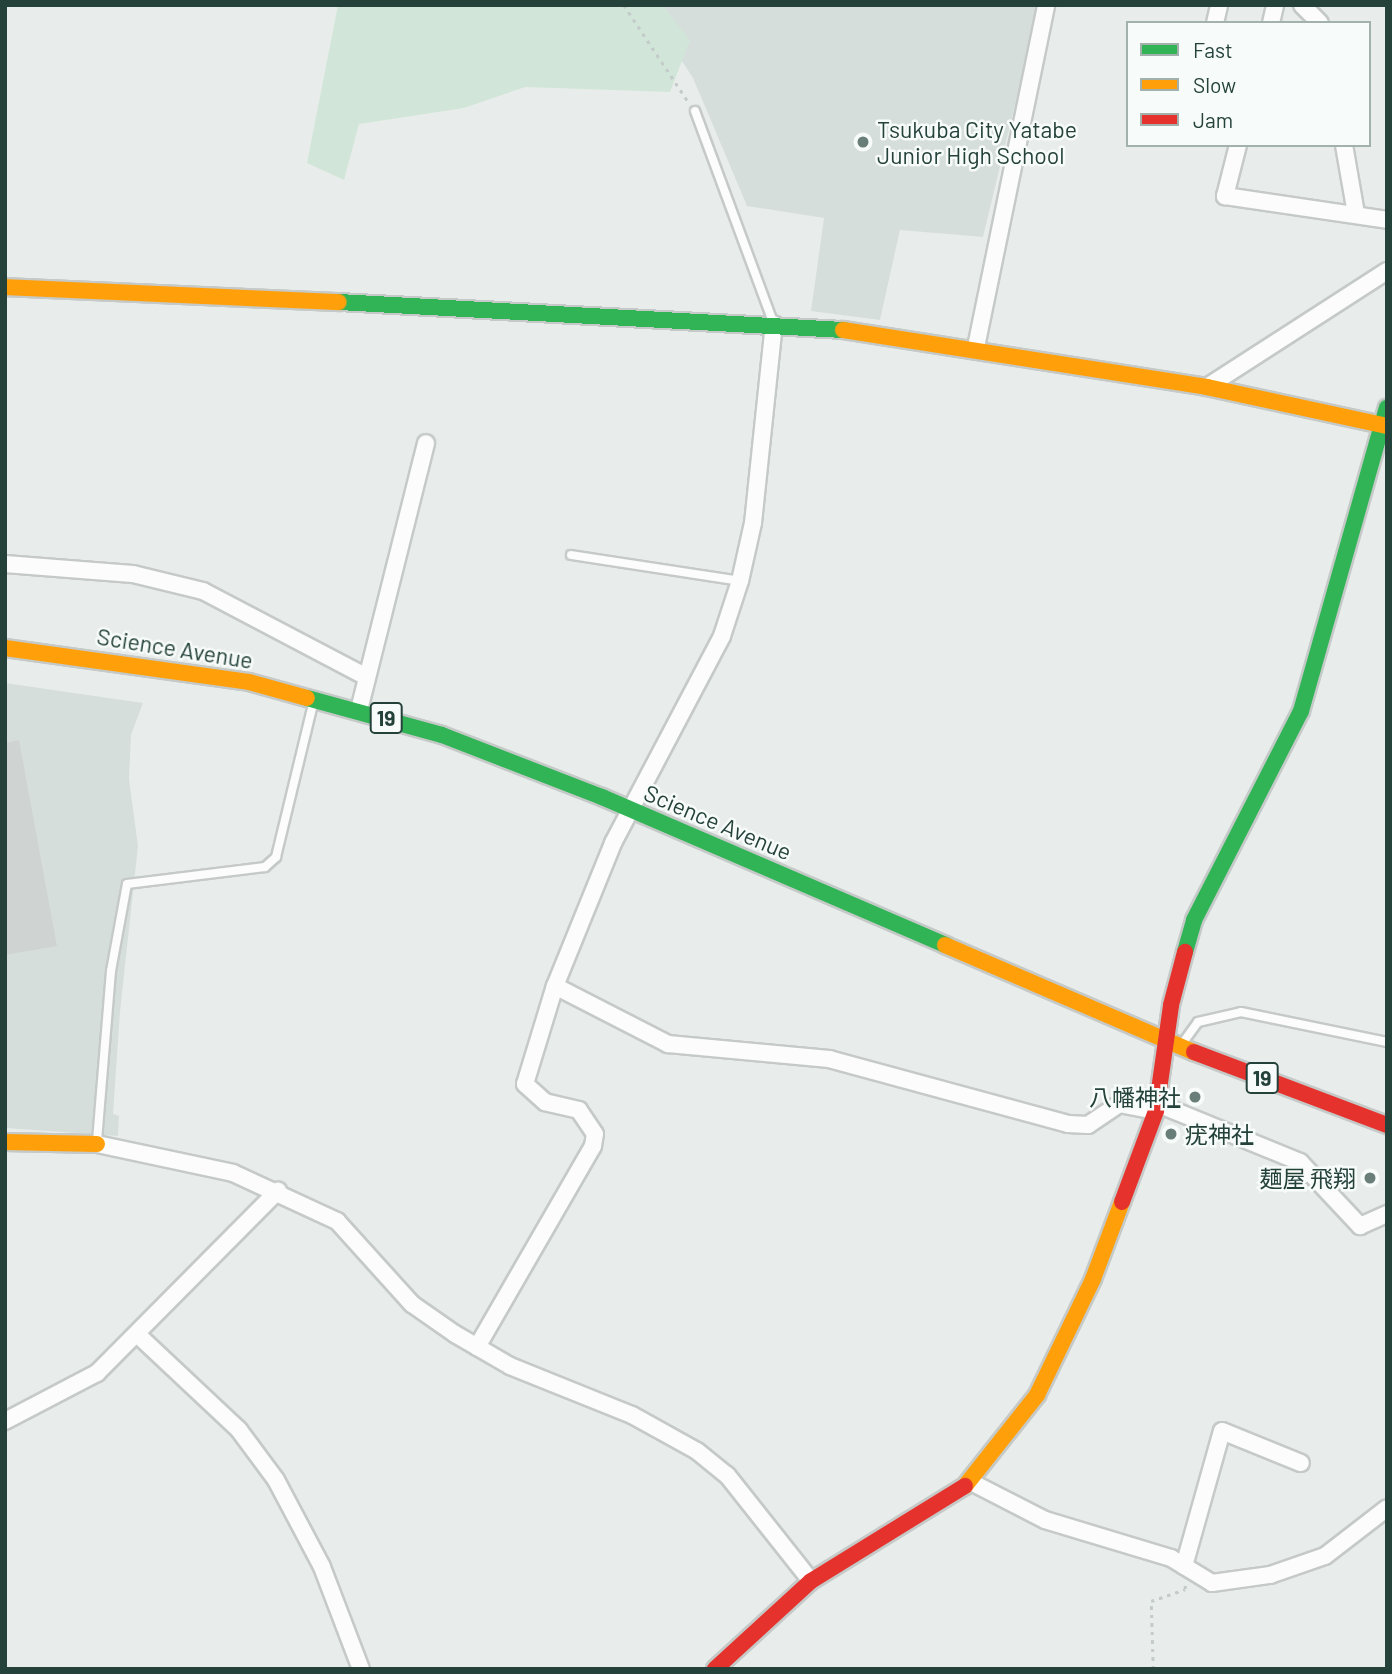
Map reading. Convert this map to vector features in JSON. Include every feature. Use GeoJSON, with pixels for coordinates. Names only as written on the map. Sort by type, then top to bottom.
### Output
{"type":"FeatureCollection","features":[{"type":"Feature","properties":{"kind":"street"},"geometry":{"type":"LineString","coordinates":[[976,347],[1046,5]]}},
{"type":"Feature","properties":{"kind":"street"},"geometry":{"type":"LineString","coordinates":[[1302,5],[1318,21]]}},
{"type":"Feature","properties":{"kind":"street"},"geometry":{"type":"LineString","coordinates":[[1237,147],[1225,195],[1387,220]]}},
{"type":"Feature","properties":{"kind":"street"},"geometry":{"type":"LineString","coordinates":[[1344,147],[1356,214]]}},
{"type":"Feature","properties":{"kind":"street"},"geometry":{"type":"LineString","coordinates":[[1207,387],[1387,271]]}},
{"type":"Feature","properties":{"kind":"street"},"geometry":{"type":"LineString","coordinates":[[5,287],[774,324],[976,347],[1207,387],[1384,426]]}},
{"type":"Feature","properties":{"kind":"street"},"geometry":{"type":"LineString","coordinates":[[477,1347],[593,1146],[595,1134],[579,1110],[545,1102],[525,1084],[555,986],[629,809],[722,636],[740,581],[753,523],[774,324]]}},
{"type":"Feature","properties":{"kind":"street"},"geometry":{"type":"LineString","coordinates":[[715,1669],[811,1581],[971,1482],[1042,1383],[1093,1279],[1157,1107],[1173,1043],[1194,920],[1301,710],[1387,408]]}},
{"type":"Feature","properties":{"kind":"street"},"geometry":{"type":"LineString","coordinates":[[359,710],[426,443]]}},
{"type":"Feature","properties":{"kind":"street"},"geometry":{"type":"LineString","coordinates":[[5,564],[133,574],[203,591],[366,676]]}},
{"type":"Feature","properties":{"kind":"street","name":"Science Avenue"},"geometry":{"type":"LineString","coordinates":[[5,648],[155,665],[314,698],[482,749],[629,809],[1173,1043],[1387,1125]]}},
{"type":"Feature","properties":{"kind":"street"},"geometry":{"type":"LineString","coordinates":[[555,986],[668,1044],[829,1059],[1069,1125],[1088,1125],[1119,1104],[1157,1107],[1300,1162],[1360,1226],[1387,1214]]}},
{"type":"Feature","properties":{"kind":"street"},"geometry":{"type":"LineString","coordinates":[[5,1142],[97,1144],[233,1173],[278,1191],[337,1221],[412,1304],[477,1347],[632,1415],[697,1451],[727,1475],[811,1581]]}},
{"type":"Feature","properties":{"kind":"street"},"geometry":{"type":"LineString","coordinates":[[5,1421],[97,1373],[139,1336],[278,1191]]}},
{"type":"Feature","properties":{"kind":"street"},"geometry":{"type":"LineString","coordinates":[[139,1336],[239,1430],[276,1480],[322,1567],[361,1669]]}},
{"type":"Feature","properties":{"kind":"street"},"geometry":{"type":"LineString","coordinates":[[1184,1566],[1222,1431],[1301,1463]]}},
{"type":"Feature","properties":{"kind":"street"},"geometry":{"type":"LineString","coordinates":[[971,1482],[1045,1520],[1184,1566],[1212,1583],[1270,1575],[1325,1556],[1387,1508]]}},
{"type":"Feature","properties":{"kind":"lane"},"geometry":{"type":"LineString","coordinates":[[695,111],[774,324]]}},
{"type":"Feature","properties":{"kind":"lane"},"geometry":{"type":"LineString","coordinates":[[571,555],[740,581]]}},
{"type":"Feature","properties":{"kind":"lane"},"geometry":{"type":"LineString","coordinates":[[97,1144],[111,971],[127,884],[265,867],[276,857],[314,698]]}},
{"type":"Feature","properties":{"kind":"lane"},"geometry":{"type":"LineString","coordinates":[[1173,1043],[1198,1022],[1241,1012],[1387,1042]]}},
{"type":"Feature","properties":{"kind":"path"},"geometry":{"type":"LineString","coordinates":[[624,5],[695,111]]}},
{"type":"Feature","properties":{"kind":"path"},"geometry":{"type":"LineString","coordinates":[[1153,1669],[1151,1601],[1185,1589],[1184,1566]]}},
{"type":"Feature","properties":{"kind":"shaded area","name":"Tsukuba City Yatabe Junior High School"},"geometry":{"type":"Polygon","coordinates":[[[645,5],[1039,5],[983,237],[900,230],[880,320],[811,311],[824,218],[747,206],[693,78],[645,5]]]}},
{"type":"Feature","properties":{"kind":"shaded area"},"geometry":{"type":"Polygon","coordinates":[[[5,683],[143,703],[131,735],[129,779],[138,846],[120,1012],[113,1114],[119,1116],[118,1136],[5,1128],[5,683]]]}},
{"type":"Feature","properties":{"kind":"green space"},"geometry":{"type":"Polygon","coordinates":[[[338,5],[662,5],[690,40],[670,92],[525,87],[464,108],[359,124],[344,180],[307,163],[338,5]]]}},
{"type":"Feature","properties":{"kind":"building"},"geometry":{"type":"Polygon","coordinates":[[[19,740],[57,946],[5,955],[5,743],[19,740]]]}},
{"type":"Feature","properties":{"kind":"traffic: fast"},"geometry":{"type":"LineString","coordinates":[[339,302],[843,330]]}},
{"type":"Feature","properties":{"kind":"traffic: fast"},"geometry":{"type":"LineString","coordinates":[[1185,952],[1194,920],[1301,711],[1387,408]]}},
{"type":"Feature","properties":{"kind":"traffic: fast"},"geometry":{"type":"LineString","coordinates":[[307,698],[442,735],[602,797],[945,945]]}},
{"type":"Feature","properties":{"kind":"traffic: slow"},"geometry":{"type":"LineString","coordinates":[[5,287],[339,302]]}},
{"type":"Feature","properties":{"kind":"traffic: slow"},"geometry":{"type":"LineString","coordinates":[[843,330],[1207,387],[1387,426]]}},
{"type":"Feature","properties":{"kind":"traffic: slow"},"geometry":{"type":"LineString","coordinates":[[5,648],[249,682],[307,698]]}},
{"type":"Feature","properties":{"kind":"traffic: slow"},"geometry":{"type":"LineString","coordinates":[[945,945],[1194,1052]]}},
{"type":"Feature","properties":{"kind":"traffic: slow"},"geometry":{"type":"LineString","coordinates":[[5,1142],[97,1144]]}},
{"type":"Feature","properties":{"kind":"traffic: slow"},"geometry":{"type":"LineString","coordinates":[[965,1486],[1037,1395],[1093,1279],[1122,1202]]}},
{"type":"Feature","properties":{"kind":"traffic: jam"},"geometry":{"type":"LineString","coordinates":[[1122,1202],[1156,1111],[1171,1005],[1185,952]]}},
{"type":"Feature","properties":{"kind":"traffic: jam"},"geometry":{"type":"LineString","coordinates":[[1194,1052],[1387,1125]]}},
{"type":"Feature","properties":{"kind":"traffic: jam"},"geometry":{"type":"LineString","coordinates":[[715,1669],[811,1581],[965,1486]]}},
{"type":"Feature","properties":{"kind":"place","name":"Tsukuba City Yatabe Junior High School"},"geometry":{"type":"Point","coordinates":[863,142]}},
{"type":"Feature","properties":{"kind":"place","name":"八幡神社"},"geometry":{"type":"Point","coordinates":[1195,1097]}},
{"type":"Feature","properties":{"kind":"place","name":"疣神社"},"geometry":{"type":"Point","coordinates":[1171,1134]}},
{"type":"Feature","properties":{"kind":"place","name":"麺屋 飛翔"},"geometry":{"type":"Point","coordinates":[1370,1178]}}]}
